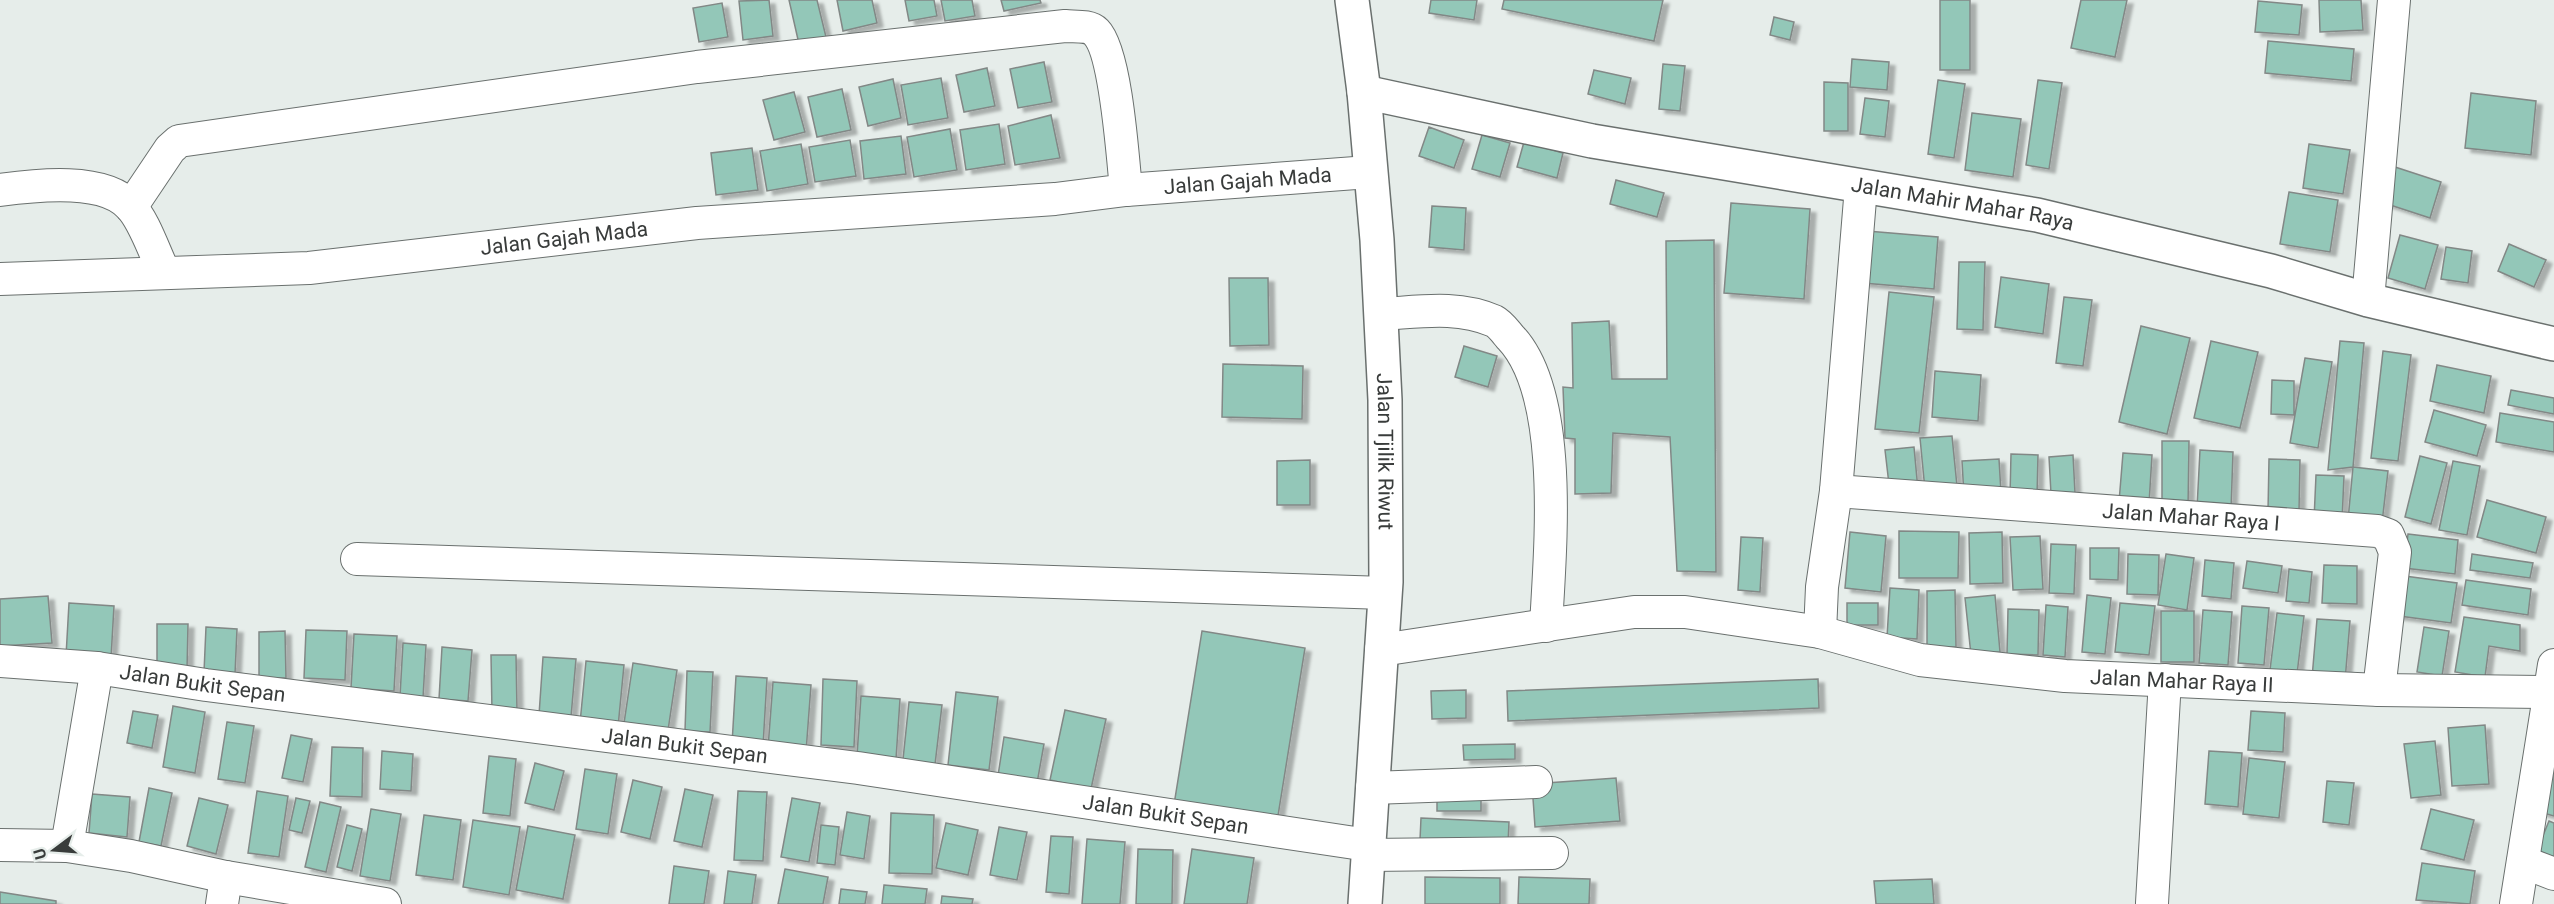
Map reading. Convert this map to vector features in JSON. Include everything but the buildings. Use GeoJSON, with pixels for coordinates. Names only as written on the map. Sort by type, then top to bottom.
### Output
{"type":"FeatureCollection","features":[{"type":"Feature","properties":{"kind":"main road","name":"Jalan Tjilik Riwut"},"geometry":{"type":"LineString","coordinates":[[1352,0],[1364,92],[1369,172],[1377,240],[1385,399],[1385,593],[1365,904]]}},
{"type":"Feature","properties":{"kind":"main road","name":"Jalan Mahir Mahar Raya"},"geometry":{"type":"LineString","coordinates":[[1364,92],[1592,141],[2037,215],[2271,271],[2368,300],[2554,344]]}},
{"type":"Feature","properties":{"kind":"street"},"geometry":{"type":"LineString","coordinates":[[2368,300],[2394,0]]}},
{"type":"Feature","properties":{"kind":"street"},"geometry":{"type":"LineString","coordinates":[[131,207],[170,149],[179,141],[697,68],[1065,26],[1089,28],[1097,33],[1103,46],[1112,77],[1120,126],[1126,190]]}},
{"type":"Feature","properties":{"kind":"street","name":"Jalan Gajah Mada"},"geometry":{"type":"LineString","coordinates":[[0,279],[309,268],[697,223],[1055,199],[1126,190],[1369,172]]}},
{"type":"Feature","properties":{"kind":"street"},"geometry":{"type":"LineString","coordinates":[[0,190],[38,185],[96,188],[117,195],[131,207],[164,272]]}},
{"type":"Feature","properties":{"kind":"street"},"geometry":{"type":"LineString","coordinates":[[1820,632],[1822,586],[1836,491],[1861,187]]}},
{"type":"Feature","properties":{"kind":"street"},"geometry":{"type":"LineString","coordinates":[[1381,314],[1456,310],[1496,322],[1520,347],[1537,384],[1548,447],[1552,509],[1546,626]]}},
{"type":"Feature","properties":{"kind":"street","name":"Jalan Mahar Raya I"},"geometry":{"type":"LineString","coordinates":[[1836,491],[2377,531],[2388,535],[2395,552],[2379,690]]}},
{"type":"Feature","properties":{"kind":"street"},"geometry":{"type":"LineString","coordinates":[[357,559],[1385,593]]}},
{"type":"Feature","properties":{"kind":"street","name":"Jalan Mahar Raya II"},"geometry":{"type":"LineString","coordinates":[[1381,650],[1634,612],[1664,611],[1820,632],[1920,660],[2065,676],[2379,690],[2552,678]]}},
{"type":"Feature","properties":{"kind":"street","name":"Jalan Bukit Sepan"},"geometry":{"type":"LineString","coordinates":[[0,661],[97,668],[206,685],[858,768],[1368,850],[1552,854]]}},
{"type":"Feature","properties":{"kind":"street"},"geometry":{"type":"LineString","coordinates":[[67,846],[97,668]]}},
{"type":"Feature","properties":{"kind":"street"},"geometry":{"type":"LineString","coordinates":[[2516,904],[2550,725],[2552,678]]}},
{"type":"Feature","properties":{"kind":"street"},"geometry":{"type":"LineString","coordinates":[[2152,903],[2165,680]]}},
{"type":"Feature","properties":{"kind":"street"},"geometry":{"type":"LineString","coordinates":[[1372,788],[1536,782]]}},
{"type":"Feature","properties":{"kind":"street"},"geometry":{"type":"LineString","coordinates":[[0,845],[67,846],[130,856],[224,891],[385,904]]}},
{"type":"Feature","properties":{"kind":"street"},"geometry":{"type":"LineString","coordinates":[[2523,862],[2554,874]]}}]}
